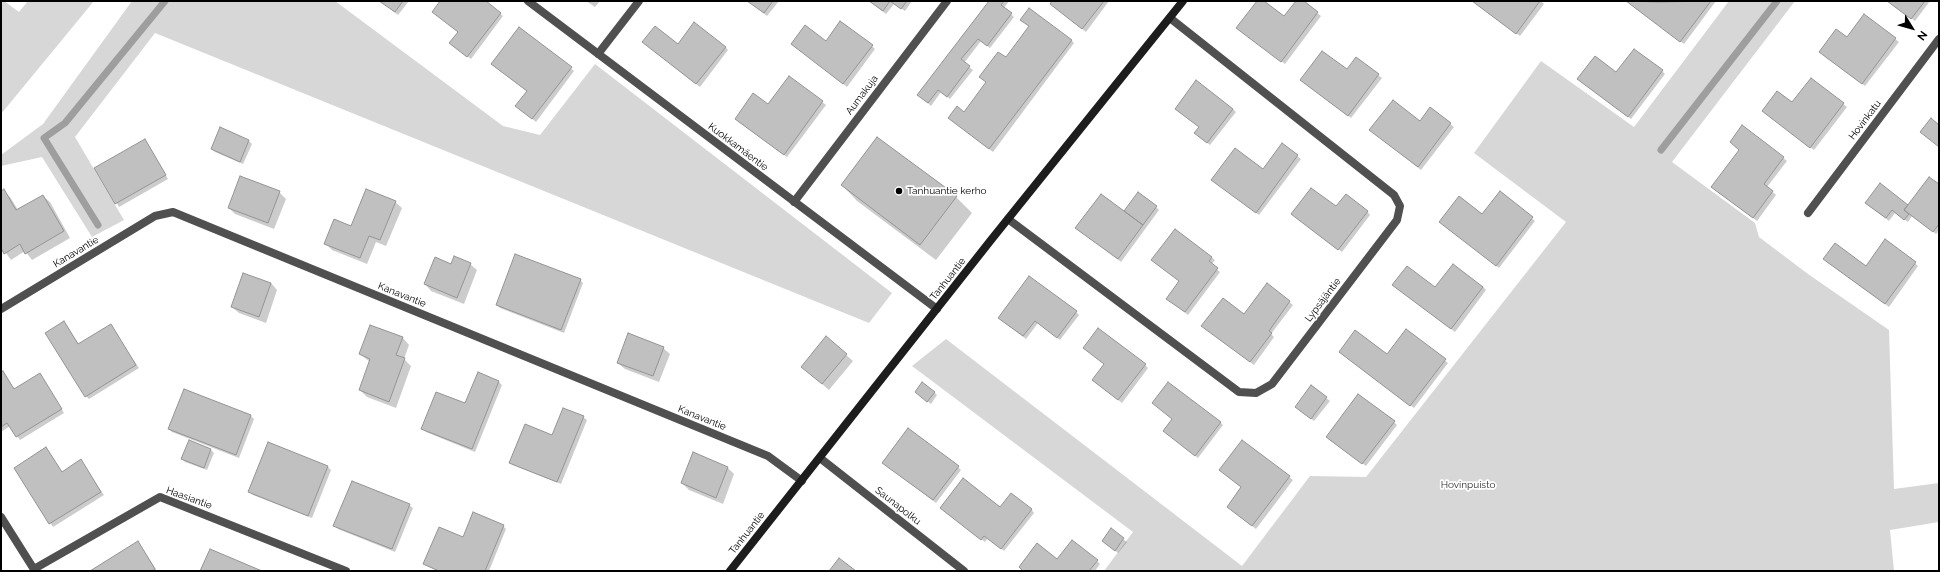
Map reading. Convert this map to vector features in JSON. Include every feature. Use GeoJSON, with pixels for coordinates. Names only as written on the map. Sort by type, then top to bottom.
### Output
{"type":"FeatureCollection","features":[{"type":"Feature","properties":{"kind":"street","name":"Kuokkamäentie"},"geometry":{"type":"LineString","coordinates":[[528,1],[937,309]]}},
{"type":"Feature","properties":{"kind":"street"},"geometry":{"type":"LineString","coordinates":[[598,54],[639,1]]}},
{"type":"Feature","properties":{"kind":"street","name":"Aumakuja"},"geometry":{"type":"LineString","coordinates":[[794,202],[947,1]]}},
{"type":"Feature","properties":{"kind":"street","name":"Tanhuantie"},"geometry":{"type":"LineString","coordinates":[[730,571],[1008,219],[1183,1]]}},
{"type":"Feature","properties":{"kind":"street","name":"Lypsäjäntie"},"geometry":{"type":"LineString","coordinates":[[1008,219],[1239,392],[1256,393],[1272,384],[1398,220],[1400,206],[1394,195],[1170,18]]}},
{"type":"Feature","properties":{"kind":"street","name":"Hovinkatu"},"geometry":{"type":"LineString","coordinates":[[1808,213],[1939,39]]}},
{"type":"Feature","properties":{"kind":"street","name":"Kanavantie"},"geometry":{"type":"LineString","coordinates":[[1,309],[155,216],[173,212],[768,456],[802,481]]}},
{"type":"Feature","properties":{"kind":"street","name":"Saunapolku"},"geometry":{"type":"LineString","coordinates":[[820,458],[964,571]]}},
{"type":"Feature","properties":{"kind":"street","name":"Haasiantie"},"geometry":{"type":"LineString","coordinates":[[35,570],[160,496],[346,571]]}},
{"type":"Feature","properties":{"kind":"street"},"geometry":{"type":"LineString","coordinates":[[1,517],[35,570]]}},
{"type":"Feature","properties":{"kind":"green space"},"geometry":{"type":"Polygon","coordinates":[[[1,1],[4,1],[19,12],[28,1],[94,1],[1,114],[1,1]]]}},
{"type":"Feature","properties":{"kind":"green space"},"geometry":{"type":"Polygon","coordinates":[[[132,1],[335,1],[503,126],[540,135],[595,64],[892,293],[869,323],[155,33],[75,137],[124,220],[92,237],[42,157],[1,166],[1,155],[43,124],[132,1]]]}},
{"type":"Feature","properties":{"kind":"green space","name":"Hovinpuisto"},"geometry":{"type":"Polygon","coordinates":[[[1729,1],[1795,1],[1672,162],[1755,223],[1759,237],[1808,274],[1889,330],[1894,489],[1939,483],[1939,522],[1890,530],[1894,571],[1104,571],[1133,532],[912,366],[946,339],[1242,566],[1310,476],[1366,477],[1566,222],[1474,153],[1541,61],[1634,127],[1729,1]]]}},
{"type":"Feature","properties":{"kind":"building"},"geometry":{"type":"Polygon","coordinates":[[[379,1],[403,1],[395,12],[379,1]]]}},
{"type":"Feature","properties":{"kind":"building"},"geometry":{"type":"Polygon","coordinates":[[[440,1],[486,1],[501,13],[467,57],[449,43],[458,32],[432,12],[440,1]]]}},
{"type":"Feature","properties":{"kind":"building"},"geometry":{"type":"Polygon","coordinates":[[[747,1],[773,1],[764,13],[747,1]]]}},
{"type":"Feature","properties":{"kind":"building"},"geometry":{"type":"Polygon","coordinates":[[[869,1],[890,1],[883,11],[869,1]]]}},
{"type":"Feature","properties":{"kind":"building"},"geometry":{"type":"Polygon","coordinates":[[[890,1],[907,1],[901,9],[890,1]]]}},
{"type":"Feature","properties":{"kind":"building"},"geometry":{"type":"Polygon","coordinates":[[[989,1],[1004,1],[1001,5],[1012,13],[987,46],[978,39],[961,59],[970,66],[947,97],[938,90],[928,103],[917,95],[989,1]]]}},
{"type":"Feature","properties":{"kind":"building"},"geometry":{"type":"Polygon","coordinates":[[[1052,1],[1104,1],[1082,29],[1050,4],[1052,1]]]}},
{"type":"Feature","properties":{"kind":"building"},"geometry":{"type":"Polygon","coordinates":[[[1257,1],[1264,1],[1284,16],[1296,1],[1304,1],[1318,12],[1281,62],[1236,28],[1257,1]]]}},
{"type":"Feature","properties":{"kind":"building"},"geometry":{"type":"Polygon","coordinates":[[[1472,1],[1540,1],[1516,34],[1472,1]]]}},
{"type":"Feature","properties":{"kind":"building"},"geometry":{"type":"Polygon","coordinates":[[[1626,1],[1658,2],[1711,1],[1680,42],[1626,1]]]}},
{"type":"Feature","properties":{"kind":"building"},"geometry":{"type":"Polygon","coordinates":[[[1887,1],[1925,1],[1911,19],[1887,1]]]}},
{"type":"Feature","properties":{"kind":"building"},"geometry":{"type":"Polygon","coordinates":[[[1029,8],[1072,40],[989,149],[948,118],[957,106],[964,112],[986,82],[979,77],[998,52],[1006,57],[1029,26],[1020,20],[1029,8]]]}},
{"type":"Feature","properties":{"kind":"building"},"geometry":{"type":"Polygon","coordinates":[[[1864,14],[1896,38],[1862,84],[1819,52],[1836,29],[1847,37],[1864,14]]]}},
{"type":"Feature","properties":{"kind":"building"},"geometry":{"type":"Polygon","coordinates":[[[840,21],[873,45],[843,84],[791,44],[805,25],[826,41],[840,21]]]}},
{"type":"Feature","properties":{"kind":"building"},"geometry":{"type":"Polygon","coordinates":[[[694,22],[726,47],[696,84],[642,42],[655,26],[678,44],[694,22]]]}},
{"type":"Feature","properties":{"kind":"building"},"geometry":{"type":"Polygon","coordinates":[[[519,27],[572,67],[532,119],[515,106],[527,91],[491,64],[519,27]]]}},
{"type":"Feature","properties":{"kind":"building"},"geometry":{"type":"Polygon","coordinates":[[[1634,49],[1663,70],[1628,117],[1577,79],[1595,56],[1616,72],[1634,49]]]}},
{"type":"Feature","properties":{"kind":"building"},"geometry":{"type":"Polygon","coordinates":[[[1322,51],[1347,69],[1356,57],[1379,74],[1348,116],[1300,80],[1322,51]]]}},
{"type":"Feature","properties":{"kind":"building"},"geometry":{"type":"Polygon","coordinates":[[[789,76],[823,101],[784,155],[735,119],[753,93],[768,104],[789,76]]]}},
{"type":"Feature","properties":{"kind":"building"},"geometry":{"type":"Polygon","coordinates":[[[1811,78],[1844,103],[1810,148],[1762,111],[1777,91],[1792,102],[1811,78]]]}},
{"type":"Feature","properties":{"kind":"building"},"geometry":{"type":"Polygon","coordinates":[[[1196,80],[1233,109],[1207,143],[1194,133],[1199,127],[1175,109],[1196,80]]]}},
{"type":"Feature","properties":{"kind":"building"},"geometry":{"type":"Polygon","coordinates":[[[1393,100],[1420,121],[1430,107],[1451,123],[1418,167],[1369,130],[1393,100]]]}},
{"type":"Feature","properties":{"kind":"building"},"geometry":{"type":"Polygon","coordinates":[[[1931,118],[1939,125],[1939,147],[1920,132],[1931,118]]]}},
{"type":"Feature","properties":{"kind":"building"},"geometry":{"type":"Polygon","coordinates":[[[1742,125],[1784,157],[1764,184],[1773,191],[1753,218],[1711,187],[1739,150],[1730,142],[1742,125]]]}},
{"type":"Feature","properties":{"kind":"building"},"geometry":{"type":"Polygon","coordinates":[[[220,127],[249,140],[240,162],[211,149],[220,127]]]}},
{"type":"Feature","properties":{"kind":"building","name":"Tanhuantie kerho"},"geometry":{"type":"Polygon","coordinates":[[[877,137],[957,196],[920,245],[841,185],[877,137]]]}},
{"type":"Feature","properties":{"kind":"building"},"geometry":{"type":"Polygon","coordinates":[[[145,139],[166,175],[115,204],[94,168],[145,139]]]}},
{"type":"Feature","properties":{"kind":"building"},"geometry":{"type":"Polygon","coordinates":[[[1282,143],[1298,155],[1256,213],[1211,180],[1235,148],[1263,169],[1282,143]]]}},
{"type":"Feature","properties":{"kind":"building"},"geometry":{"type":"Polygon","coordinates":[[[240,176],[280,191],[268,223],[228,208],[240,176]]]}},
{"type":"Feature","properties":{"kind":"building"},"geometry":{"type":"Polygon","coordinates":[[[1929,177],[1939,184],[1939,224],[1933,232],[1904,210],[1929,177]]]}},
{"type":"Feature","properties":{"kind":"building"},"geometry":{"type":"Polygon","coordinates":[[[1880,183],[1908,205],[1904,210],[1909,214],[1904,220],[1892,210],[1886,218],[1865,203],[1880,183]]]}},
{"type":"Feature","properties":{"kind":"building"},"geometry":{"type":"Polygon","coordinates":[[[1311,188],[1336,206],[1346,194],[1368,211],[1338,250],[1291,214],[1311,188]]]}},
{"type":"Feature","properties":{"kind":"building"},"geometry":{"type":"Polygon","coordinates":[[[4,189],[16,210],[43,195],[64,231],[25,254],[20,244],[4,254],[1,248],[1,191],[4,189]]]}},
{"type":"Feature","properties":{"kind":"building"},"geometry":{"type":"Polygon","coordinates":[[[366,189],[396,201],[380,240],[369,236],[360,258],[324,244],[334,219],[351,226],[366,189]]]}},
{"type":"Feature","properties":{"kind":"building"},"geometry":{"type":"Polygon","coordinates":[[[1500,191],[1533,217],[1496,266],[1439,222],[1459,196],[1482,214],[1500,191]]]}},
{"type":"Feature","properties":{"kind":"building"},"geometry":{"type":"Polygon","coordinates":[[[1138,192],[1157,206],[1143,225],[1124,211],[1138,192]]]}},
{"type":"Feature","properties":{"kind":"building"},"geometry":{"type":"Polygon","coordinates":[[[1101,194],[1143,225],[1118,259],[1075,228],[1101,194]]]}},
{"type":"Feature","properties":{"kind":"building"},"geometry":{"type":"Polygon","coordinates":[[[1175,229],[1212,257],[1209,261],[1218,268],[1185,312],[1166,299],[1179,281],[1151,260],[1175,229]]]}},
{"type":"Feature","properties":{"kind":"building"},"geometry":{"type":"Polygon","coordinates":[[[1885,239],[1916,262],[1885,304],[1823,259],[1835,243],[1866,266],[1885,239]]]}},
{"type":"Feature","properties":{"kind":"building"},"geometry":{"type":"Polygon","coordinates":[[[515,254],[581,279],[561,330],[496,305],[515,254]]]}},
{"type":"Feature","properties":{"kind":"building"},"geometry":{"type":"Polygon","coordinates":[[[454,256],[471,263],[457,298],[424,284],[435,257],[451,264],[454,256]]]}},
{"type":"Feature","properties":{"kind":"building"},"geometry":{"type":"Polygon","coordinates":[[[1453,264],[1483,287],[1451,329],[1392,285],[1407,266],[1435,287],[1453,264]]]}},
{"type":"Feature","properties":{"kind":"building"},"geometry":{"type":"Polygon","coordinates":[[[243,273],[271,283],[259,317],[231,307],[243,273]]]}},
{"type":"Feature","properties":{"kind":"building"},"geometry":{"type":"Polygon","coordinates":[[[1029,276],[1077,311],[1057,338],[1035,321],[1023,336],[998,318],[1029,276]]]}},
{"type":"Feature","properties":{"kind":"building"},"geometry":{"type":"Polygon","coordinates":[[[1267,283],[1290,301],[1269,331],[1272,333],[1250,362],[1201,326],[1223,298],[1244,314],[1267,283]]]}},
{"type":"Feature","properties":{"kind":"building"},"geometry":{"type":"Polygon","coordinates":[[[64,321],[78,344],[111,324],[136,365],[85,397],[45,333],[64,321]]]}},
{"type":"Feature","properties":{"kind":"building"},"geometry":{"type":"Polygon","coordinates":[[[370,325],[403,337],[396,355],[405,358],[389,402],[359,390],[370,359],[359,354],[370,325]]]}},
{"type":"Feature","properties":{"kind":"building"},"geometry":{"type":"Polygon","coordinates":[[[1098,328],[1146,364],[1118,400],[1092,380],[1104,364],[1083,348],[1098,328]]]}},
{"type":"Feature","properties":{"kind":"building"},"geometry":{"type":"Polygon","coordinates":[[[1406,329],[1446,359],[1410,406],[1339,352],[1355,330],[1387,354],[1406,329]]]}},
{"type":"Feature","properties":{"kind":"building"},"geometry":{"type":"Polygon","coordinates":[[[628,333],[664,347],[653,376],[617,363],[628,333]]]}},
{"type":"Feature","properties":{"kind":"building"},"geometry":{"type":"Polygon","coordinates":[[[826,336],[847,354],[822,384],[801,367],[826,336]]]}},
{"type":"Feature","properties":{"kind":"building"},"geometry":{"type":"Polygon","coordinates":[[[3,371],[14,389],[40,373],[62,409],[16,437],[7,423],[1,427],[1,372],[3,371]]]}},
{"type":"Feature","properties":{"kind":"building"},"geometry":{"type":"Polygon","coordinates":[[[478,372],[499,381],[472,449],[421,429],[436,392],[465,403],[478,372]]]}},
{"type":"Feature","properties":{"kind":"building"},"geometry":{"type":"Polygon","coordinates":[[[922,382],[935,392],[927,402],[915,392],[922,382]]]}},
{"type":"Feature","properties":{"kind":"building"},"geometry":{"type":"Polygon","coordinates":[[[1168,382],[1221,422],[1195,456],[1163,431],[1172,419],[1152,403],[1168,382]]]}},
{"type":"Feature","properties":{"kind":"building"},"geometry":{"type":"Polygon","coordinates":[[[1311,385],[1327,397],[1311,419],[1295,407],[1311,385]]]}},
{"type":"Feature","properties":{"kind":"building"},"geometry":{"type":"Polygon","coordinates":[[[184,389],[251,415],[236,455],[168,429],[184,389]]]}},
{"type":"Feature","properties":{"kind":"building"},"geometry":{"type":"Polygon","coordinates":[[[1358,394],[1395,421],[1362,464],[1326,437],[1358,394]]]}},
{"type":"Feature","properties":{"kind":"building"},"geometry":{"type":"Polygon","coordinates":[[[563,408],[584,416],[557,482],[509,463],[525,424],[552,435],[563,408]]]}},
{"type":"Feature","properties":{"kind":"building"},"geometry":{"type":"Polygon","coordinates":[[[908,428],[959,466],[933,500],[882,463],[908,428]]]}},
{"type":"Feature","properties":{"kind":"building"},"geometry":{"type":"Polygon","coordinates":[[[189,440],[211,449],[204,468],[181,459],[189,440]]]}},
{"type":"Feature","properties":{"kind":"building"},"geometry":{"type":"Polygon","coordinates":[[[1242,440],[1290,476],[1252,526],[1227,507],[1241,487],[1219,470],[1242,440]]]}},
{"type":"Feature","properties":{"kind":"building"},"geometry":{"type":"Polygon","coordinates":[[[268,442],[328,466],[308,516],[248,492],[268,442]]]}},
{"type":"Feature","properties":{"kind":"building"},"geometry":{"type":"Polygon","coordinates":[[[46,447],[62,472],[81,459],[101,492],[49,524],[14,468],[46,447]]]}},
{"type":"Feature","properties":{"kind":"building"},"geometry":{"type":"Polygon","coordinates":[[[693,452],[728,467],[716,498],[681,483],[693,452]]]}},
{"type":"Feature","properties":{"kind":"building"},"geometry":{"type":"Polygon","coordinates":[[[963,478],[1000,507],[1011,493],[1032,509],[1001,549],[984,536],[981,540],[940,508],[963,478]]]}},
{"type":"Feature","properties":{"kind":"building"},"geometry":{"type":"Polygon","coordinates":[[[352,481],[410,504],[392,549],[333,526],[352,481]]]}},
{"type":"Feature","properties":{"kind":"building"},"geometry":{"type":"Polygon","coordinates":[[[473,512],[504,525],[485,571],[439,571],[423,564],[439,527],[463,537],[473,512]]]}},
{"type":"Feature","properties":{"kind":"building"},"geometry":{"type":"Polygon","coordinates":[[[1111,528],[1124,538],[1115,551],[1102,541],[1111,528]]]}},
{"type":"Feature","properties":{"kind":"building"},"geometry":{"type":"Polygon","coordinates":[[[1072,540],[1098,560],[1089,571],[1023,571],[1019,567],[1037,543],[1057,559],[1072,540]]]}},
{"type":"Feature","properties":{"kind":"building"},"geometry":{"type":"Polygon","coordinates":[[[138,541],[155,569],[152,571],[90,571],[138,541]]]}},
{"type":"Feature","properties":{"kind":"building"},"geometry":{"type":"Polygon","coordinates":[[[210,549],[262,571],[200,571],[210,549]]]}},
{"type":"Feature","properties":{"kind":"building"},"geometry":{"type":"Polygon","coordinates":[[[839,558],[856,571],[829,571],[839,558]]]}},
{"type":"Feature","properties":{"kind":"waterway"},"geometry":{"type":"LineString","coordinates":[[98,225],[44,138],[65,123],[165,1]]}},
{"type":"Feature","properties":{"kind":"waterway"},"geometry":{"type":"LineString","coordinates":[[1661,150],[1777,1]]}},
{"type":"Feature","properties":{"kind":"place","name":"Tanhuantie kerho"},"geometry":{"type":"Point","coordinates":[899,191]}}]}
